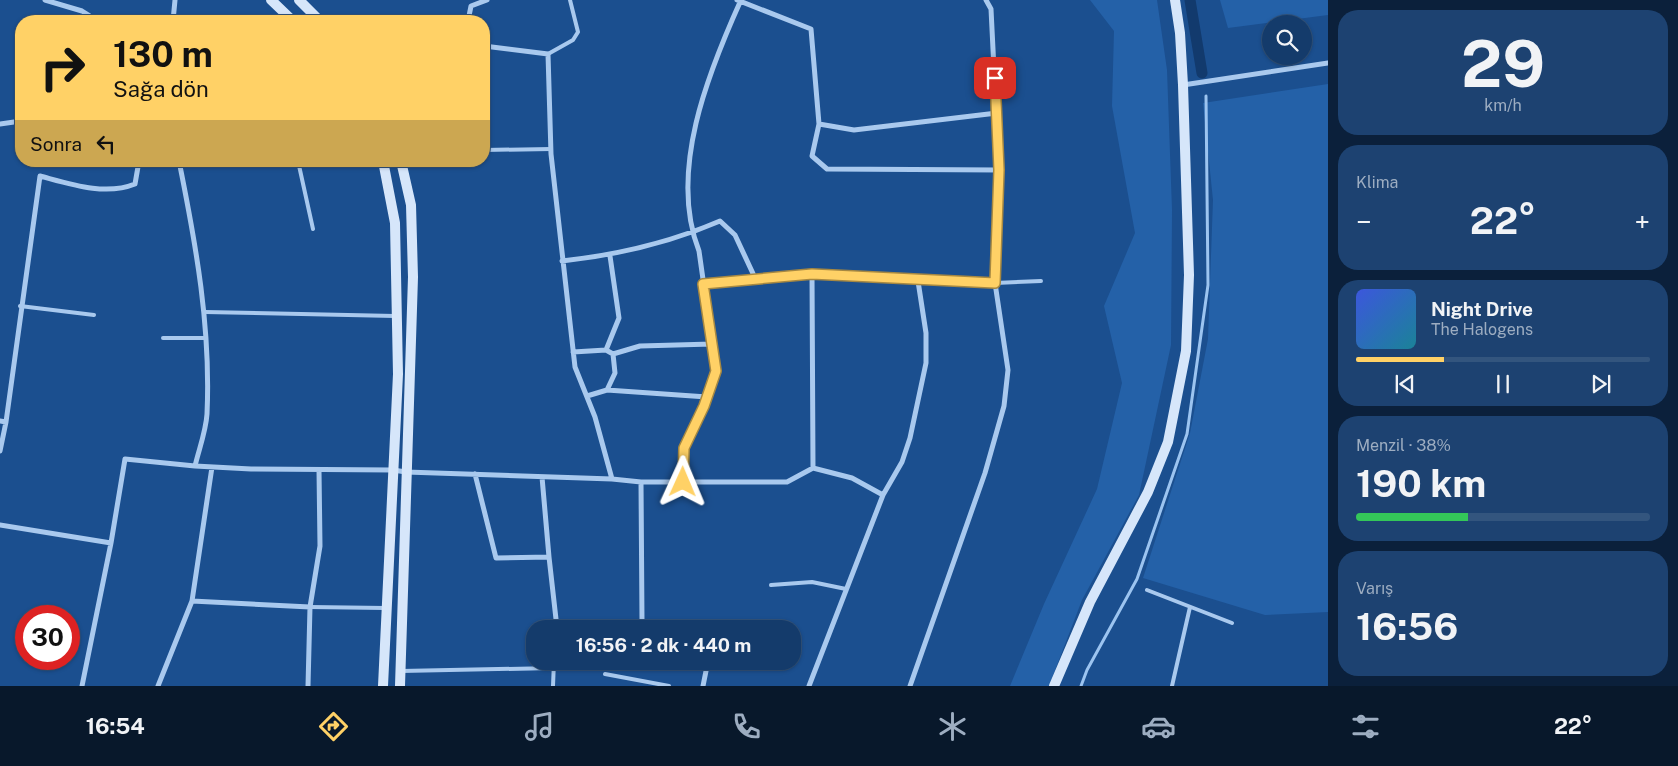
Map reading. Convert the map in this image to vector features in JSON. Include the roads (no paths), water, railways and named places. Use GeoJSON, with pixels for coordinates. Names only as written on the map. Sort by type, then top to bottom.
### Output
{"type":"FeatureCollection","features":[{"type":"Feature","properties":{"kind":"street"},"geometry":{"type":"LineString","coordinates":[[45,0],[82,11],[88,15]]}},
{"type":"Feature","properties":{"kind":"street"},"geometry":{"type":"LineString","coordinates":[[174,15],[175,0]]}},
{"type":"Feature","properties":{"kind":"street"},"geometry":{"type":"LineString","coordinates":[[272,0],[287,15]]}},
{"type":"Feature","properties":{"kind":"street"},"geometry":{"type":"LineString","coordinates":[[299,0],[314,15]]}},
{"type":"Feature","properties":{"kind":"street"},"geometry":{"type":"LineString","coordinates":[[467,0],[471,6],[469,15]]}},
{"type":"Feature","properties":{"kind":"street"},"geometry":{"type":"LineString","coordinates":[[471,6],[488,0]]}},
{"type":"Feature","properties":{"kind":"street"},"geometry":{"type":"LineString","coordinates":[[910,686],[985,473],[1004,406],[1008,370],[995,283],[999,170],[992,9],[986,0]]}},
{"type":"Feature","properties":{"kind":"street"},"geometry":{"type":"LineString","coordinates":[[1054,686],[1090,602],[1148,492],[1168,442],[1186,351],[1189,275],[1183,86],[1180,33],[1175,0]]}},
{"type":"Feature","properties":{"kind":"street"},"geometry":{"type":"LineString","coordinates":[[683,482],[684,448],[707,397],[716,371],[699,251],[692,233],[688,202],[696,123],[710,76],[740,1],[811,29],[819,124],[812,156],[827,169],[999,170]]}},
{"type":"Feature","properties":{"kind":"street"},"geometry":{"type":"LineString","coordinates":[[490,47],[548,54],[550,149],[575,367],[595,418],[612,479]]}},
{"type":"Feature","properties":{"kind":"street"},"geometry":{"type":"LineString","coordinates":[[1183,86],[1328,63]]}},
{"type":"Feature","properties":{"kind":"street"},"geometry":{"type":"LineString","coordinates":[[819,124],[854,130],[997,112]]}},
{"type":"Feature","properties":{"kind":"street"},"geometry":{"type":"LineString","coordinates":[[0,124],[15,122]]}},
{"type":"Feature","properties":{"kind":"street"},"geometry":{"type":"LineString","coordinates":[[0,451],[40,176],[81,187],[122,189],[135,184],[138,167]]}},
{"type":"Feature","properties":{"kind":"street"},"geometry":{"type":"LineString","coordinates":[[180,167],[196,248],[205,312],[207,416],[195,466]]}},
{"type":"Feature","properties":{"kind":"street"},"geometry":{"type":"LineString","coordinates":[[384,167],[395,223],[398,374],[384,686]]}},
{"type":"Feature","properties":{"kind":"street"},"geometry":{"type":"LineString","coordinates":[[400,686],[413,277],[411,205],[403,167]]}},
{"type":"Feature","properties":{"kind":"street"},"geometry":{"type":"LineString","coordinates":[[562,261],[610,256],[692,233],[720,221],[735,235],[756,280]]}},
{"type":"Feature","properties":{"kind":"street"},"geometry":{"type":"LineString","coordinates":[[606,350],[619,318],[610,256]]}},
{"type":"Feature","properties":{"kind":"street"},"geometry":{"type":"LineString","coordinates":[[703,284],[812,274],[918,281],[995,283]]}},
{"type":"Feature","properties":{"kind":"street"},"geometry":{"type":"LineString","coordinates":[[812,274],[813,468]]}},
{"type":"Feature","properties":{"kind":"street"},"geometry":{"type":"LineString","coordinates":[[809,686],[883,495],[897,473],[906,452],[923,379],[926,347],[918,281]]}},
{"type":"Feature","properties":{"kind":"street"},"geometry":{"type":"LineString","coordinates":[[573,352],[606,350],[613,354],[640,346],[712,344]]}},
{"type":"Feature","properties":{"kind":"street"},"geometry":{"type":"LineString","coordinates":[[607,390],[615,374],[613,354]]}},
{"type":"Feature","properties":{"kind":"street"},"geometry":{"type":"LineString","coordinates":[[587,396],[607,390],[707,397]]}},
{"type":"Feature","properties":{"kind":"street"},"geometry":{"type":"LineString","coordinates":[[82,686],[111,542],[125,459],[212,467],[393,470],[612,479],[641,482],[787,482],[813,468],[852,478],[883,495]]}},
{"type":"Feature","properties":{"kind":"street"},"geometry":{"type":"LineString","coordinates":[[158,686],[192,601],[212,467]]}},
{"type":"Feature","properties":{"kind":"street"},"geometry":{"type":"LineString","coordinates":[[308,686],[310,607],[320,546],[319,470]]}},
{"type":"Feature","properties":{"kind":"street"},"geometry":{"type":"LineString","coordinates":[[476,474],[496,558],[549,557]]}},
{"type":"Feature","properties":{"kind":"street"},"geometry":{"type":"LineString","coordinates":[[542,477],[555,620]]}},
{"type":"Feature","properties":{"kind":"street"},"geometry":{"type":"LineString","coordinates":[[641,482],[642,620]]}},
{"type":"Feature","properties":{"kind":"street"},"geometry":{"type":"LineString","coordinates":[[0,525],[111,542]]}},
{"type":"Feature","properties":{"kind":"street"},"geometry":{"type":"LineString","coordinates":[[192,601],[310,607]]}},
{"type":"Feature","properties":{"kind":"street"},"geometry":{"type":"LineString","coordinates":[[703,686],[706,670]]}},
{"type":"Feature","properties":{"kind":"lane"},"geometry":{"type":"LineString","coordinates":[[548,54],[574,40],[578,32],[570,0]]}},
{"type":"Feature","properties":{"kind":"lane"},"geometry":{"type":"LineString","coordinates":[[490,150],[550,149]]}},
{"type":"Feature","properties":{"kind":"lane"},"geometry":{"type":"LineString","coordinates":[[299,167],[313,229]]}},
{"type":"Feature","properties":{"kind":"lane"},"geometry":{"type":"LineString","coordinates":[[995,283],[1041,281]]}},
{"type":"Feature","properties":{"kind":"lane"},"geometry":{"type":"LineString","coordinates":[[20,306],[94,315]]}},
{"type":"Feature","properties":{"kind":"lane"},"geometry":{"type":"LineString","coordinates":[[205,312],[397,316]]}},
{"type":"Feature","properties":{"kind":"lane"},"geometry":{"type":"LineString","coordinates":[[163,338],[206,338]]}},
{"type":"Feature","properties":{"kind":"lane"},"geometry":{"type":"LineString","coordinates":[[771,585],[812,582],[846,589]]}},
{"type":"Feature","properties":{"kind":"lane"},"geometry":{"type":"LineString","coordinates":[[1147,590],[1232,622]]}},
{"type":"Feature","properties":{"kind":"lane"},"geometry":{"type":"LineString","coordinates":[[1172,686],[1190,606]]}},
{"type":"Feature","properties":{"kind":"lane"},"geometry":{"type":"LineString","coordinates":[[310,607],[386,608]]}},
{"type":"Feature","properties":{"kind":"lane"},"geometry":{"type":"LineString","coordinates":[[401,671],[526,669]]}},
{"type":"Feature","properties":{"kind":"lane"},"geometry":{"type":"LineString","coordinates":[[553,686],[554,670]]}},
{"type":"Feature","properties":{"kind":"lane"},"geometry":{"type":"LineString","coordinates":[[605,674],[670,686]]}},
{"type":"Feature","properties":{"kind":"waterway"},"geometry":{"type":"LineString","coordinates":[[1190,0],[1202,73]]}},
{"type":"Feature","properties":{"kind":"waterway"},"geometry":{"type":"LineString","coordinates":[[1081,686],[1087,670],[1137,579],[1187,434],[1208,285],[1206,96]]}}]}
